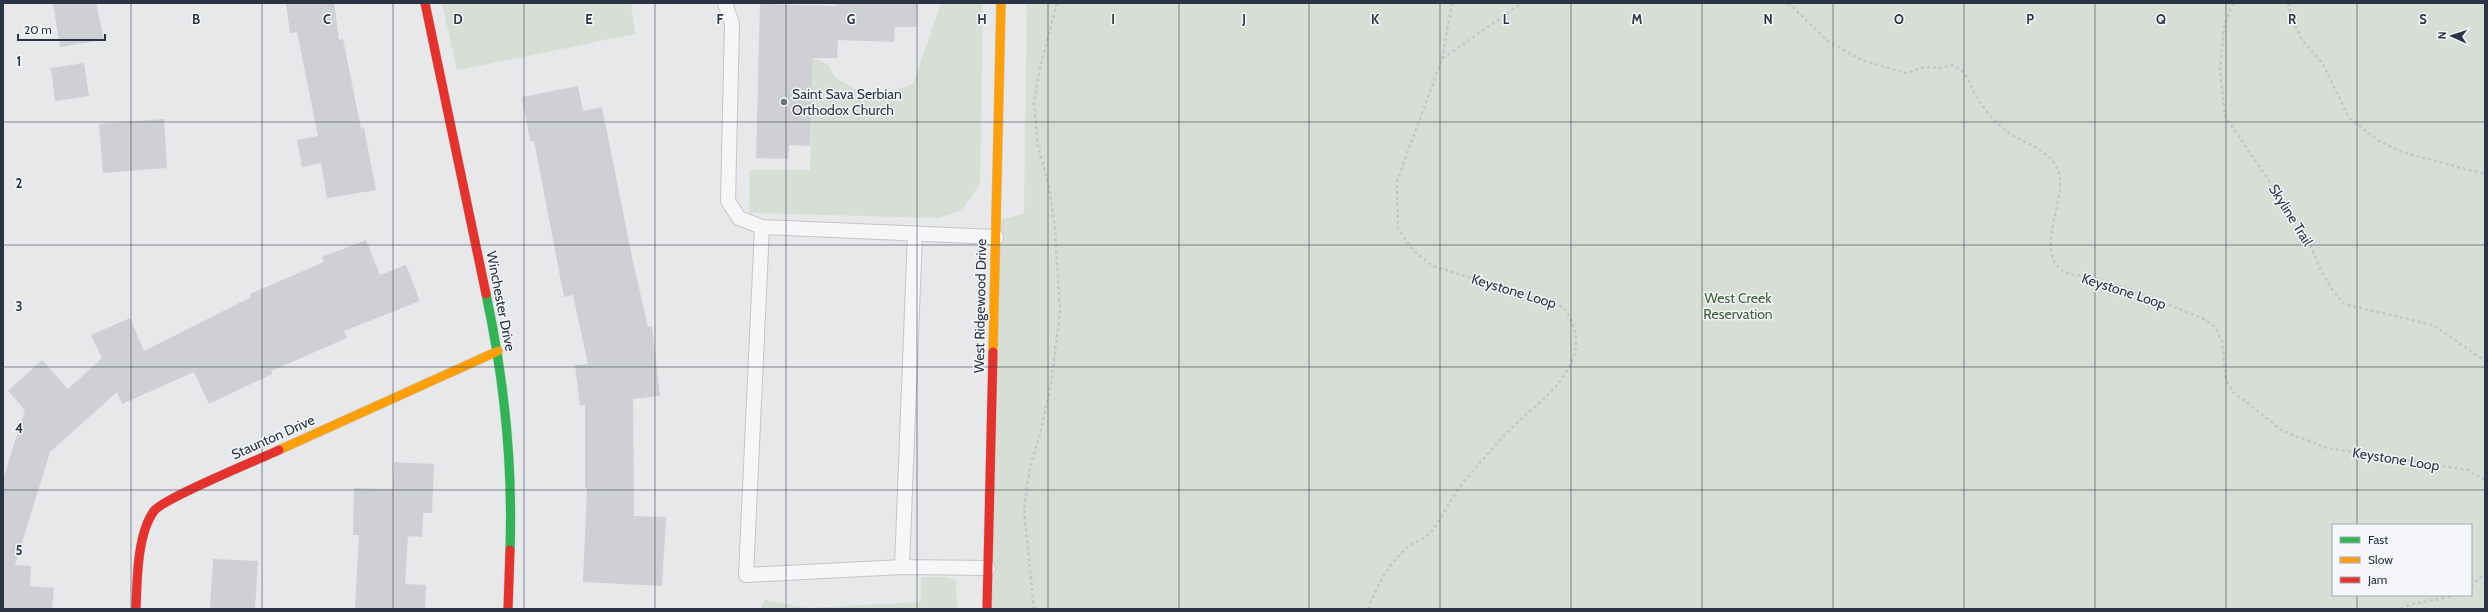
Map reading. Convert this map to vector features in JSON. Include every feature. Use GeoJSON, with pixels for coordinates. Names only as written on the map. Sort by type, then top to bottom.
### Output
{"type":"FeatureCollection","features":[{"type":"Feature","properties":{"kind":"street","name":"Winchester Drive"},"geometry":{"type":"LineString","coordinates":[[425,3],[498,351],[512,496],[508,609]]}},
{"type":"Feature","properties":{"kind":"street","name":"West Ridgewood Drive"},"geometry":{"type":"LineString","coordinates":[[987,609],[1001,3]]}},
{"type":"Feature","properties":{"kind":"street","name":"Staunton Drive"},"geometry":{"type":"LineString","coordinates":[[136,609],[145,533],[154,511],[172,499],[498,351]]}},
{"type":"Feature","properties":{"kind":"lane"},"geometry":{"type":"LineString","coordinates":[[725,3],[732,24],[728,201],[739,218],[762,226],[996,237]]}},
{"type":"Feature","properties":{"kind":"lane"},"geometry":{"type":"LineString","coordinates":[[762,226],[746,575],[902,567],[988,568]]}},
{"type":"Feature","properties":{"kind":"lane"},"geometry":{"type":"LineString","coordinates":[[902,567],[915,234]]}},
{"type":"Feature","properties":{"kind":"path"},"geometry":{"type":"LineString","coordinates":[[1034,609],[1024,509],[1030,467],[1041,430],[1051,384],[1060,312],[1055,229],[1049,186],[1038,146],[1034,102],[1040,68],[1056,3]]}},
{"type":"Feature","properties":{"kind":"path"},"geometry":{"type":"LineString","coordinates":[[1442,59],[1452,3]]}},
{"type":"Feature","properties":{"kind":"path"},"geometry":{"type":"LineString","coordinates":[[1442,59],[1522,3]]}},
{"type":"Feature","properties":{"kind":"path","name":"Keystone Loop"},"geometry":{"type":"LineString","coordinates":[[1788,3],[1828,41],[1861,60],[1906,73],[1925,67],[1941,68],[1950,65],[1962,70],[1976,97],[2006,131],[2042,151],[2059,172],[2060,192],[2051,236],[2053,258],[2058,267],[2066,274],[2088,276],[2125,288],[2204,319],[2215,328],[2222,341],[2226,380],[2233,392],[2283,431],[2327,448],[2468,470],[2485,480]]}},
{"type":"Feature","properties":{"kind":"path","name":"Skyline Trail"},"geometry":{"type":"LineString","coordinates":[[2233,3],[2224,27],[2220,70],[2225,116],[2308,238],[2319,267],[2331,288],[2344,304],[2433,325],[2485,361]]}},
{"type":"Feature","properties":{"kind":"path"},"geometry":{"type":"LineString","coordinates":[[2288,3],[2291,16],[2302,40],[2323,64],[2350,118],[2379,141],[2405,153],[2485,174]]}},
{"type":"Feature","properties":{"kind":"path","name":"Keystone Loop"},"geometry":{"type":"LineString","coordinates":[[1368,609],[1378,584],[1389,568],[1407,548],[1431,532],[1466,479],[1524,416],[1550,393],[1567,371],[1577,336],[1574,322],[1564,306],[1433,266],[1414,251],[1398,229],[1397,181],[1442,59]]}},
{"type":"Feature","properties":{"kind":"path"},"geometry":{"type":"LineString","coordinates":[[2472,585],[2485,573]]}},
{"type":"Feature","properties":{"kind":"path"},"geometry":{"type":"LineString","coordinates":[[2402,609],[2407,605],[2440,601],[2451,596]]}},
{"type":"Feature","properties":{"kind":"green space"},"geometry":{"type":"Polygon","coordinates":[[[442,3],[631,3],[635,34],[457,70],[442,3]]]}},
{"type":"Feature","properties":{"kind":"green space"},"geometry":{"type":"Polygon","coordinates":[[[941,3],[983,3],[980,185],[961,210],[939,218],[749,213],[750,170],[810,170],[813,58],[827,64],[836,78],[861,93],[887,93],[913,84],[941,3]]]}},
{"type":"Feature","properties":{"kind":"green space","name":"West Creek Reservation"},"geometry":{"type":"Polygon","coordinates":[[[1027,3],[2485,3],[2485,609],[991,609],[1001,220],[1024,213],[1027,3]]]}},
{"type":"Feature","properties":{"kind":"green space"},"geometry":{"type":"Polygon","coordinates":[[[921,577],[947,577],[956,581],[957,609],[760,609],[765,600],[806,608],[921,602],[921,577]]]}},
{"type":"Feature","properties":{"kind":"building"},"geometry":{"type":"Polygon","coordinates":[[[53,3],[96,3],[104,40],[60,47],[53,3]]]}},
{"type":"Feature","properties":{"kind":"building"},"geometry":{"type":"Polygon","coordinates":[[[286,3],[334,3],[339,40],[343,39],[361,129],[364,128],[376,190],[327,198],[321,163],[302,167],[297,140],[318,136],[297,32],[290,33],[286,3]]]}},
{"type":"Feature","properties":{"kind":"building","name":"Saint Sava Serbian Orthodox Church"},"geometry":{"type":"Polygon","coordinates":[[[836,3],[917,3],[916,27],[895,27],[894,42],[838,40],[837,58],[813,58],[810,146],[789,145],[788,159],[756,158],[760,4],[836,6],[836,3]]]}},
{"type":"Feature","properties":{"kind":"building"},"geometry":{"type":"Polygon","coordinates":[[[84,63],[89,96],[55,101],[51,68],[84,63]]]}},
{"type":"Feature","properties":{"kind":"building"},"geometry":{"type":"Polygon","coordinates":[[[578,86],[583,111],[602,107],[633,262],[648,327],[652,326],[660,396],[633,399],[634,516],[666,517],[662,586],[583,582],[587,488],[585,488],[585,405],[580,405],[575,365],[588,364],[573,295],[564,297],[534,141],[530,141],[522,97],[578,86]]]}},
{"type":"Feature","properties":{"kind":"building"},"geometry":{"type":"Polygon","coordinates":[[[164,119],[167,168],[103,173],[99,124],[164,119]]]}},
{"type":"Feature","properties":{"kind":"building"},"geometry":{"type":"Polygon","coordinates":[[[366,240],[380,275],[406,265],[420,301],[344,331],[347,338],[271,371],[272,374],[209,404],[194,372],[122,404],[117,392],[50,452],[15,565],[31,566],[30,586],[54,588],[52,609],[3,609],[3,479],[25,410],[8,391],[42,360],[68,389],[102,358],[91,335],[130,318],[144,351],[251,297],[250,294],[324,262],[322,257],[366,240]]]}},
{"type":"Feature","properties":{"kind":"building"},"geometry":{"type":"Polygon","coordinates":[[[394,462],[434,464],[432,513],[423,513],[422,537],[408,536],[405,584],[426,585],[425,609],[355,609],[359,535],[353,535],[354,488],[393,489],[394,462]]]}},
{"type":"Feature","properties":{"kind":"building"},"geometry":{"type":"Polygon","coordinates":[[[213,559],[258,561],[255,609],[210,609],[213,559]]]}},
{"type":"Feature","properties":{"kind":"traffic: fast"},"geometry":{"type":"LineString","coordinates":[[486,294],[498,357],[506,421],[511,518],[510,550]]}},
{"type":"Feature","properties":{"kind":"traffic: slow"},"geometry":{"type":"LineString","coordinates":[[993,352],[1001,3]]}},
{"type":"Feature","properties":{"kind":"traffic: slow"},"geometry":{"type":"LineString","coordinates":[[279,450],[498,351]]}},
{"type":"Feature","properties":{"kind":"traffic: jam"},"geometry":{"type":"LineString","coordinates":[[425,3],[486,294]]}},
{"type":"Feature","properties":{"kind":"traffic: jam"},"geometry":{"type":"LineString","coordinates":[[987,609],[993,352]]}},
{"type":"Feature","properties":{"kind":"traffic: jam"},"geometry":{"type":"LineString","coordinates":[[136,609],[141,545],[148,521],[154,511],[175,497],[279,450]]}},
{"type":"Feature","properties":{"kind":"traffic: jam"},"geometry":{"type":"LineString","coordinates":[[508,609],[510,550]]}},
{"type":"Feature","properties":{"kind":"place","name":"Saint Sava Serbian Orthodox Church"},"geometry":{"type":"Point","coordinates":[784,102]}}]}
